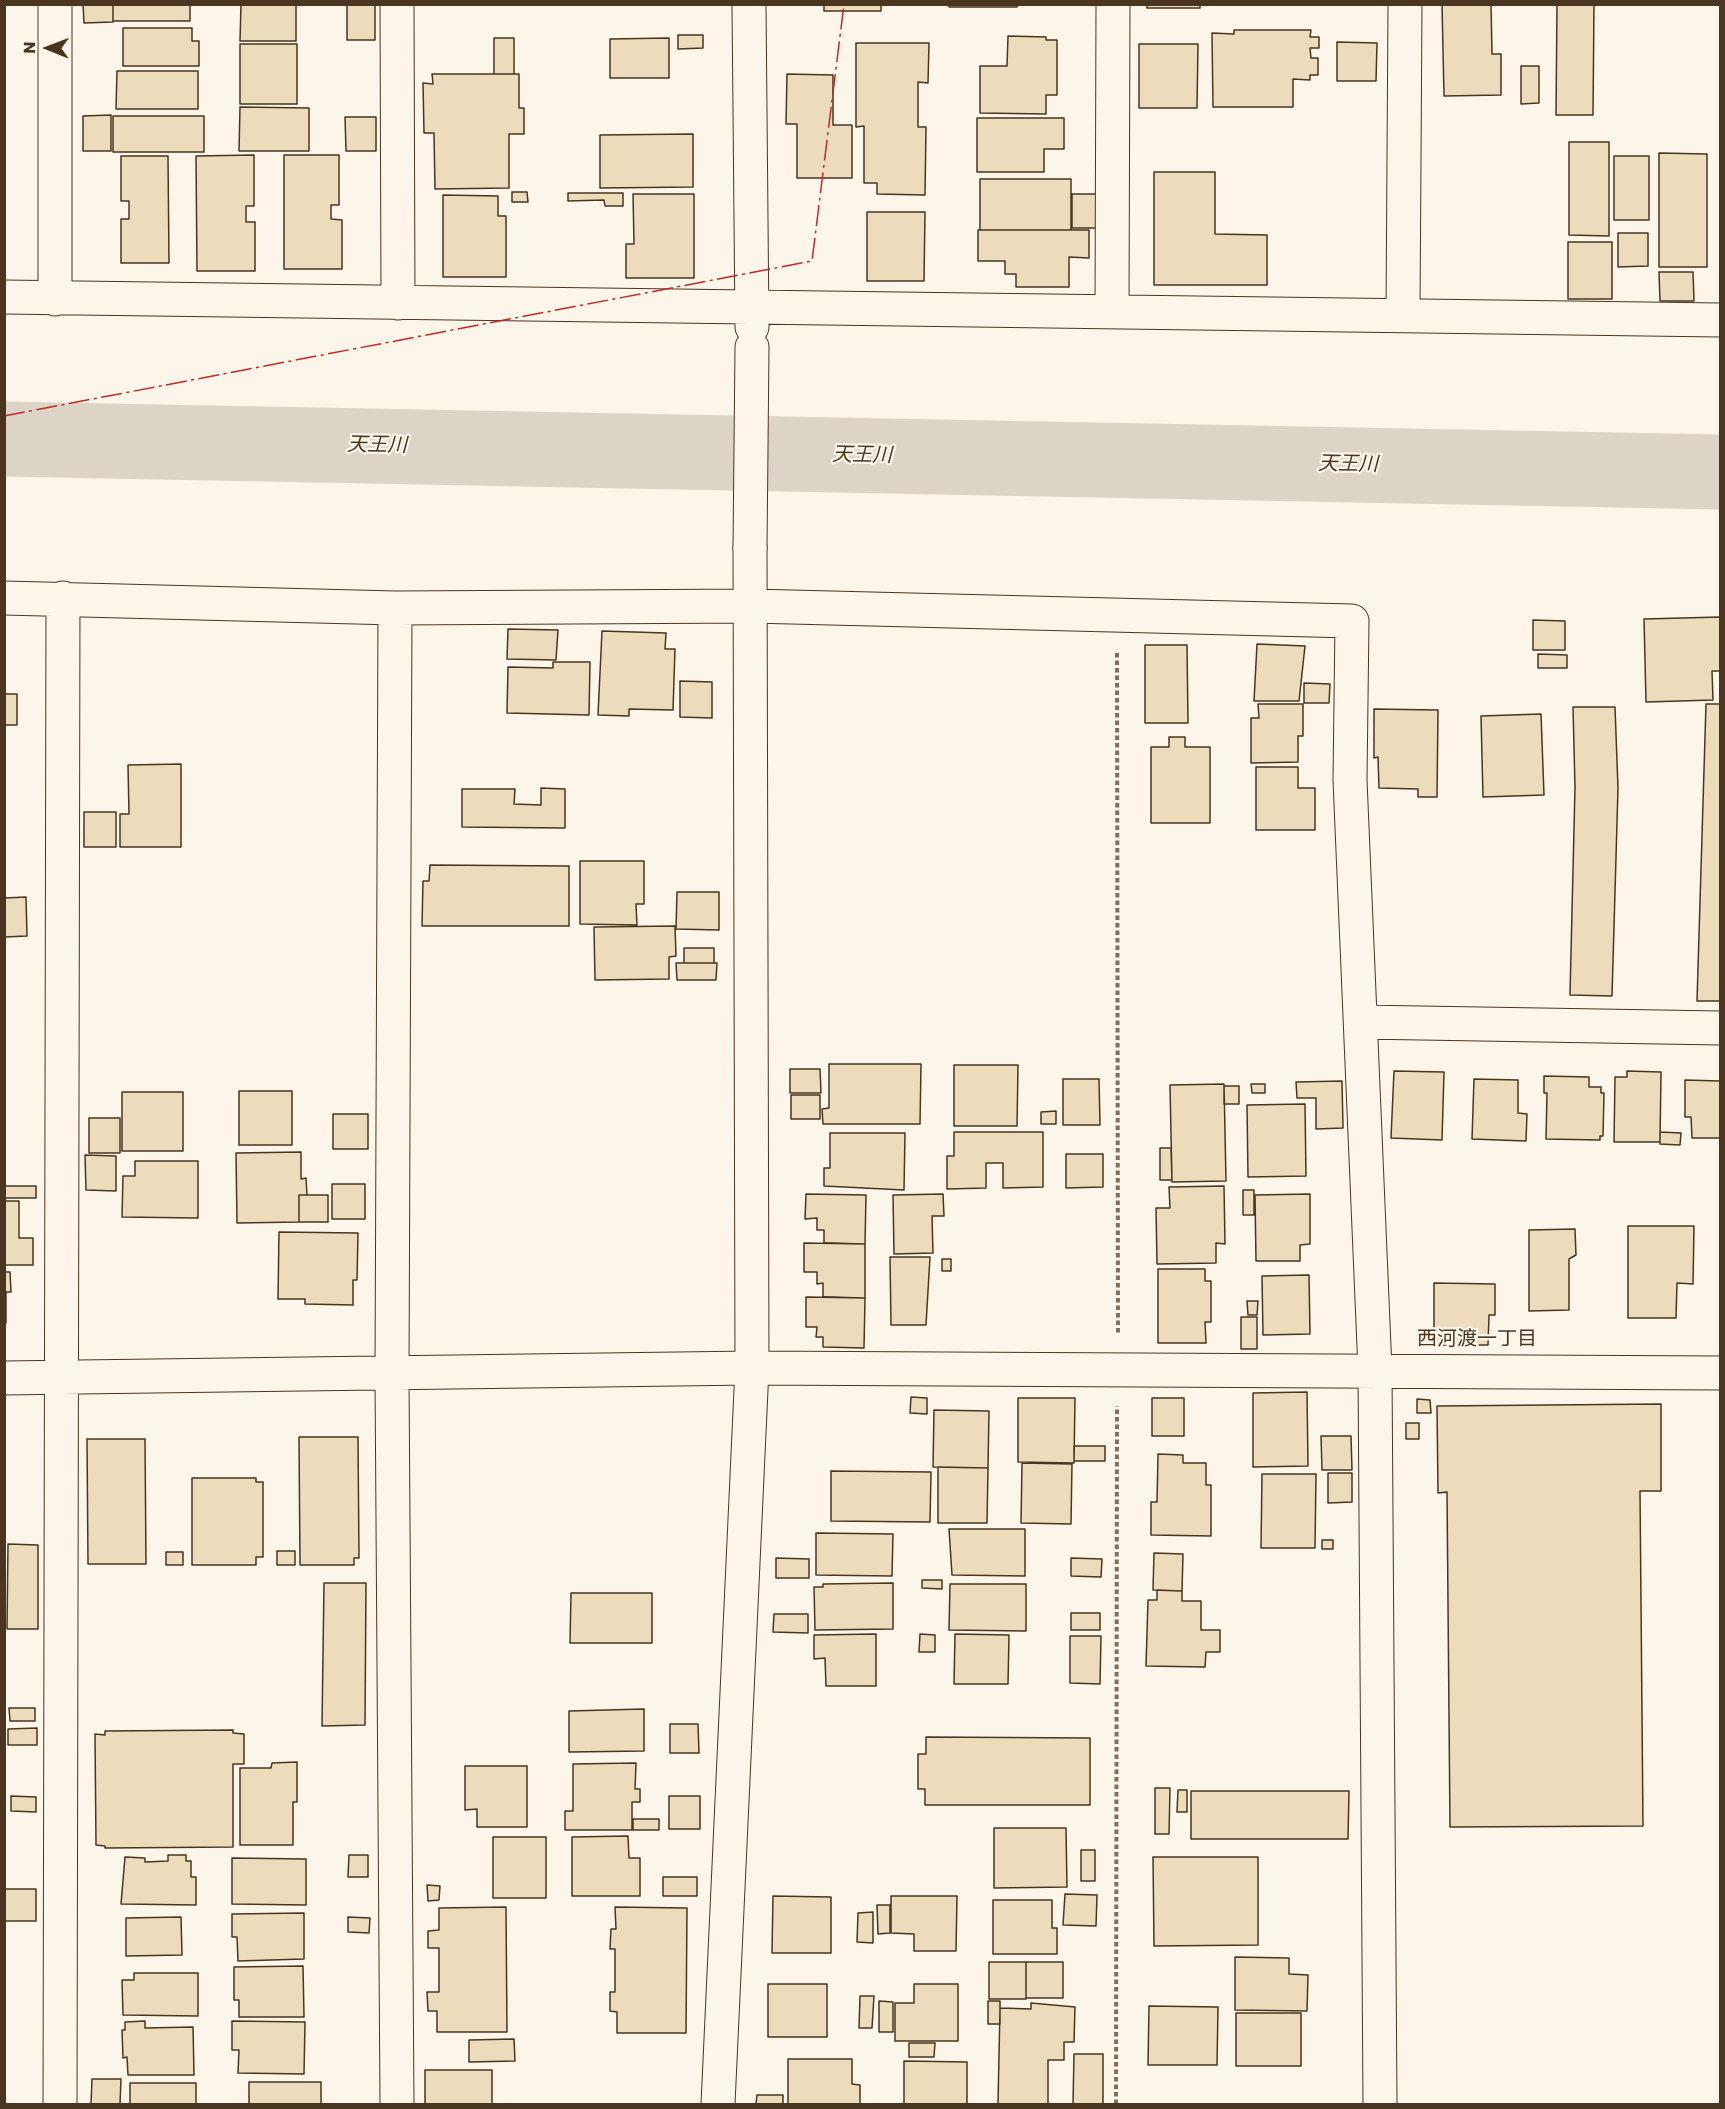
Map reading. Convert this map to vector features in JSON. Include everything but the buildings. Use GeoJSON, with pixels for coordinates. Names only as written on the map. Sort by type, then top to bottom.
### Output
{"type":"FeatureCollection","features":[{"type":"Feature","properties":{"kind":"street"},"geometry":{"type":"LineString","coordinates":[[55,4],[55,300]]}},
{"type":"Feature","properties":{"kind":"street"},"geometry":{"type":"LineString","coordinates":[[397,4],[398,303]]}},
{"type":"Feature","properties":{"kind":"street"},"geometry":{"type":"LineString","coordinates":[[718,2104],[752,1368],[750,548],[752,306],[749,4]]}},
{"type":"Feature","properties":{"kind":"street"},"geometry":{"type":"LineString","coordinates":[[1112,310],[1113,4]]}},
{"type":"Feature","properties":{"kind":"street"},"geometry":{"type":"LineString","coordinates":[[1403,314],[1405,4]]}},
{"type":"Feature","properties":{"kind":"street"},"geometry":{"type":"LineString","coordinates":[[4,297],[55,300],[1112,310],[1720,320]]}},
{"type":"Feature","properties":{"kind":"street"},"geometry":{"type":"LineString","coordinates":[[4,598],[395,608],[751,606],[1352,621],[1350,780],[1375,1370],[1380,2104]]}},
{"type":"Feature","properties":{"kind":"street"},"geometry":{"type":"LineString","coordinates":[[60,2104],[63,598]]}},
{"type":"Feature","properties":{"kind":"street"},"geometry":{"type":"LineString","coordinates":[[395,608],[392,1375],[397,2104]]}},
{"type":"Feature","properties":{"kind":"street"},"geometry":{"type":"LineString","coordinates":[[1361,1022],[1720,1028]]}},
{"type":"Feature","properties":{"kind":"street"},"geometry":{"type":"LineString","coordinates":[[4,1378],[392,1375],[752,1368],[1720,1373]]}},
{"type":"Feature","properties":{"kind":"waterway","name":"天王川"},"geometry":{"type":"LineString","coordinates":[[4,439],[1720,472]]}},
{"type":"Feature","properties":{"kind":"power"},"geometry":{"type":"LineString","coordinates":[[4,416],[812,261],[844,4]]}},
{"type":"Feature","properties":{"kind":"district","name":"西河渡一丁目"},"geometry":{"type":"Point","coordinates":[1477,1340]}}]}
